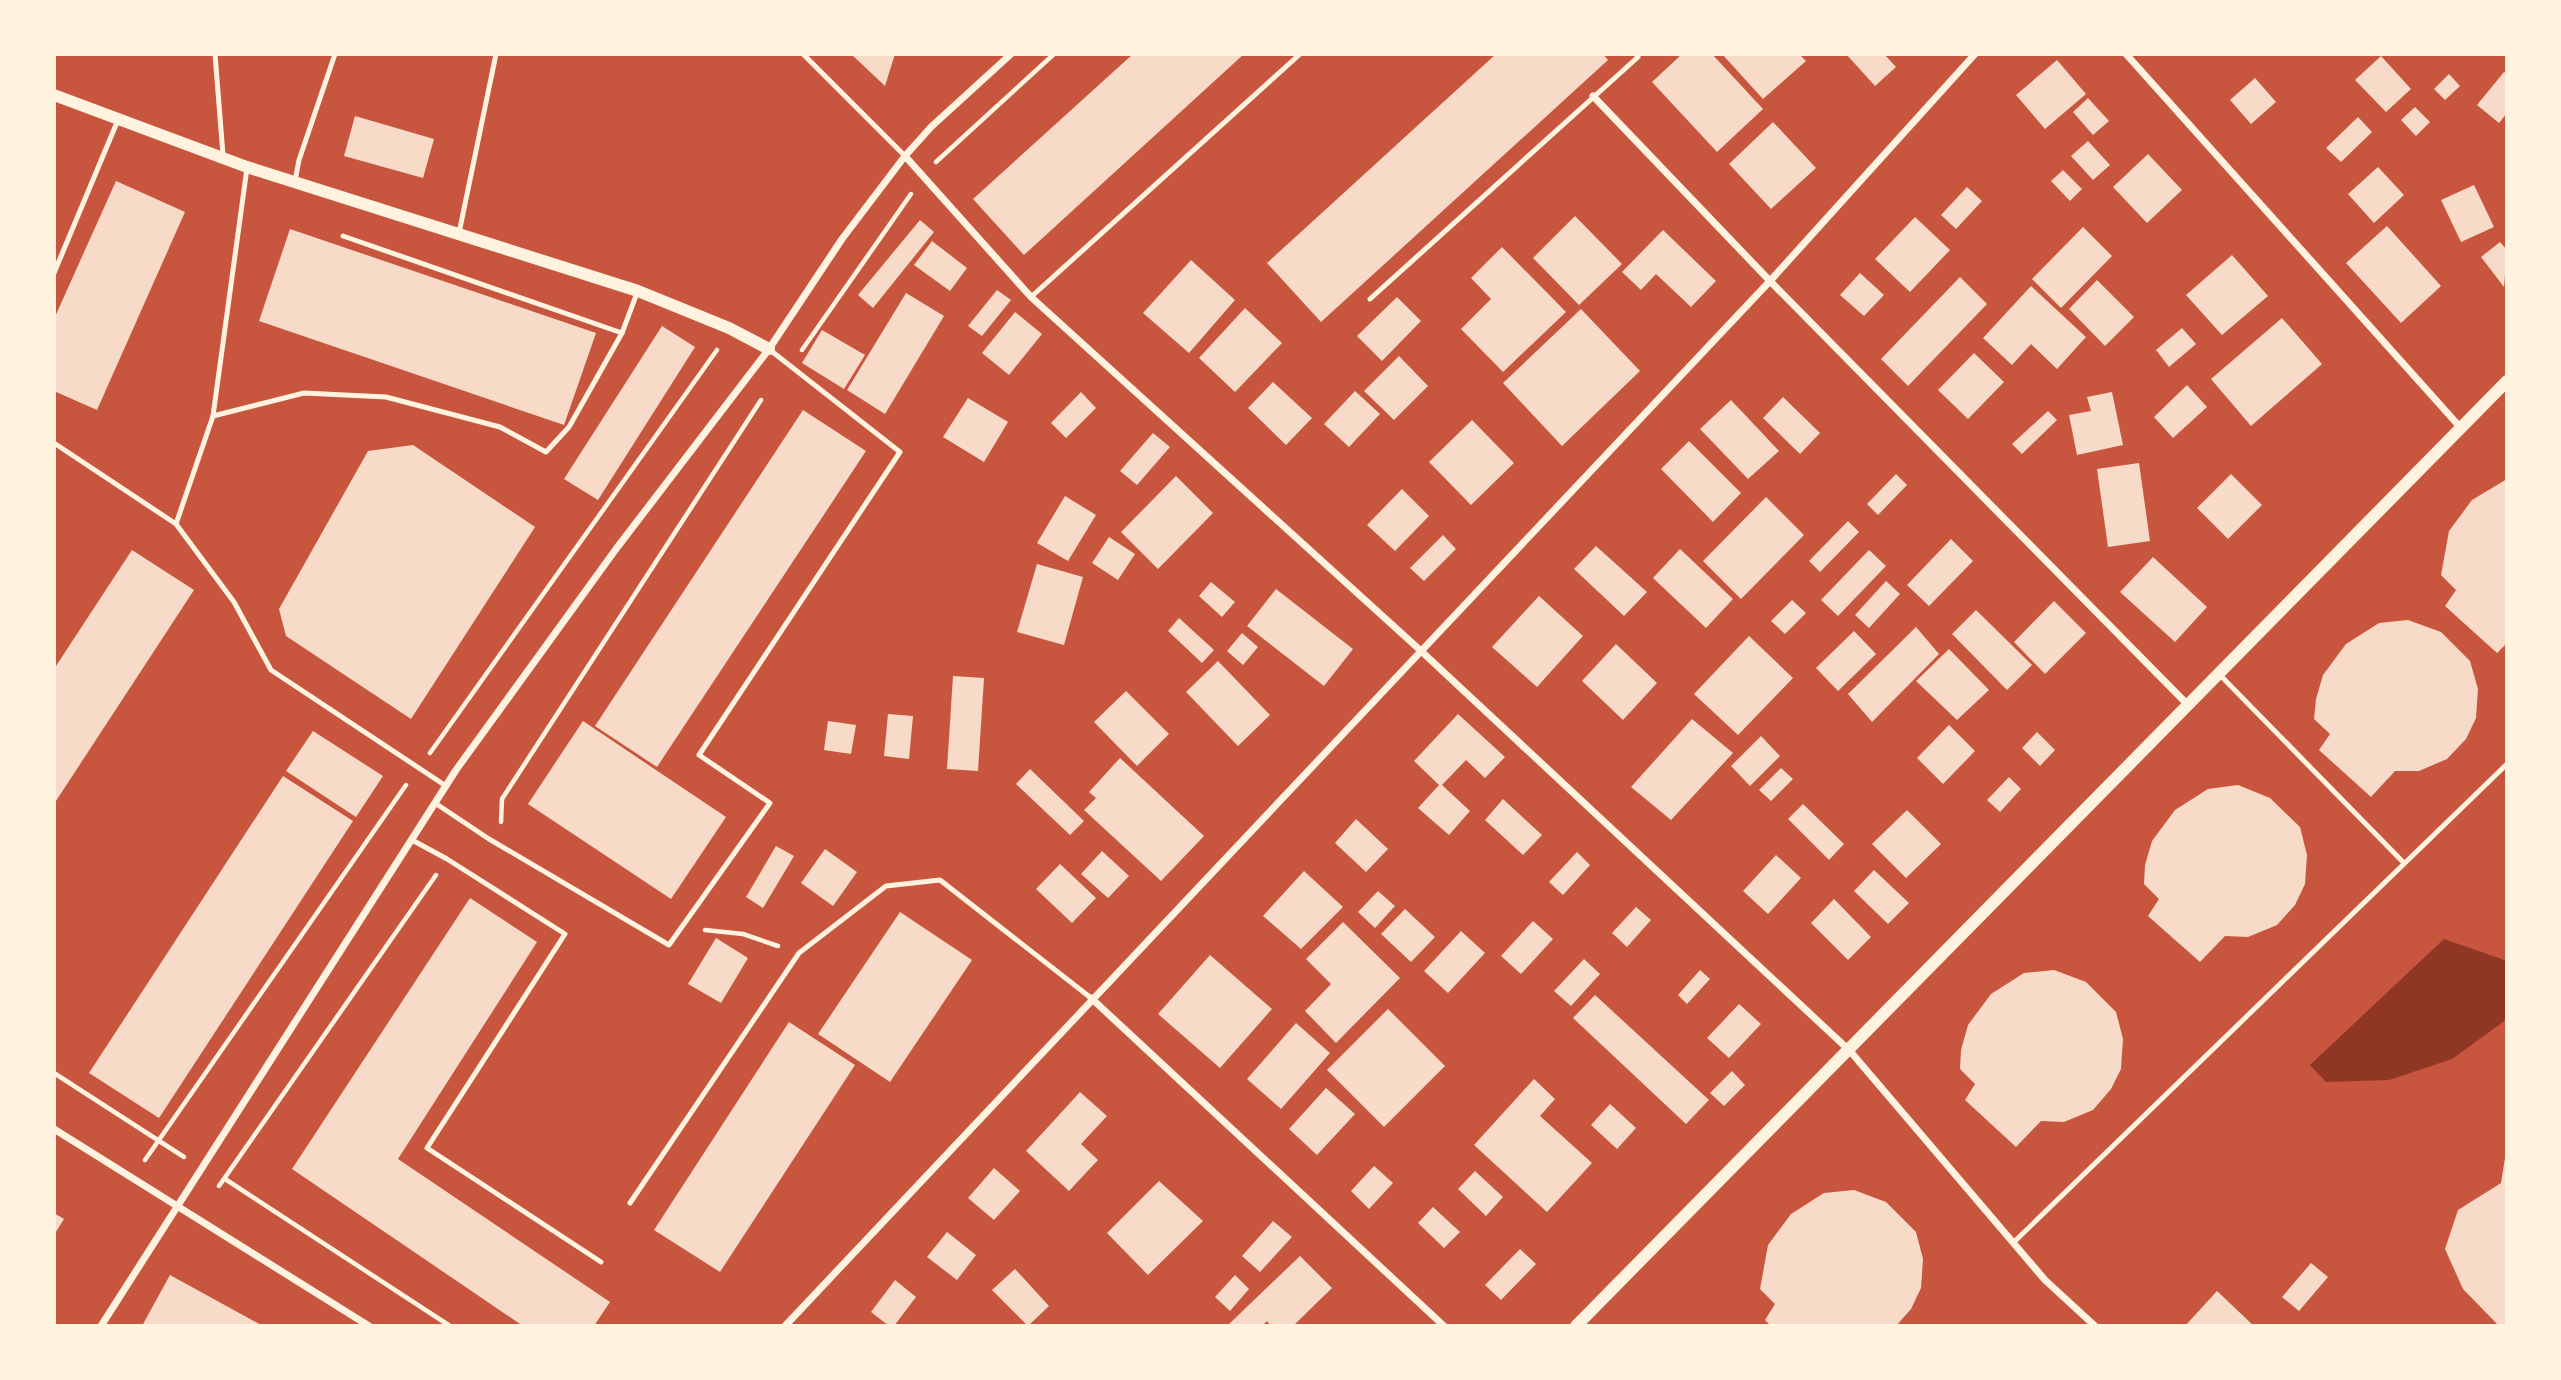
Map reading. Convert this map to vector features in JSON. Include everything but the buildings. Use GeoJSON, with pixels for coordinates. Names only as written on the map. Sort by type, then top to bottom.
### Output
{"type":"FeatureCollection","features":[{"type":"Feature","properties":{"kind":"street"},"geometry":{"type":"LineString","coordinates":[[101,1326],[446,786],[615,549],[769,349],[842,239],[905,156],[931,127],[1011,54]]}},
{"type":"Feature","properties":{"kind":"street"},"geometry":{"type":"LineString","coordinates":[[785,1326],[1091,998],[1770,281],[1975,54]]}},
{"type":"Feature","properties":{"kind":"street"},"geometry":{"type":"LineString","coordinates":[[2126,54],[2460,427]]}},
{"type":"Feature","properties":{"kind":"street"},"geometry":{"type":"LineString","coordinates":[[54,96],[223,159],[457,236],[638,291],[729,328],[769,349]]}},
{"type":"Feature","properties":{"kind":"street"},"geometry":{"type":"LineString","coordinates":[[1593,96],[1770,281],[2188,705]]}},
{"type":"Feature","properties":{"kind":"street"},"geometry":{"type":"LineString","coordinates":[[905,156],[1031,298],[1420,650],[1850,1051],[2045,1280],[2095,1326]]}},
{"type":"Feature","properties":{"kind":"street"},"geometry":{"type":"LineString","coordinates":[[1576,1326],[1850,1051],[2507,381]]}},
{"type":"Feature","properties":{"kind":"street"},"geometry":{"type":"LineString","coordinates":[[1091,998],[1444,1326]]}},
{"type":"Feature","properties":{"kind":"street"},"geometry":{"type":"LineString","coordinates":[[54,1129],[369,1326]]}},
{"type":"Feature","properties":{"kind":"lane"},"geometry":{"type":"LineString","coordinates":[[215,54],[223,159]]}},
{"type":"Feature","properties":{"kind":"lane"},"geometry":{"type":"LineString","coordinates":[[295,181],[299,160],[335,54]]}},
{"type":"Feature","properties":{"kind":"lane"},"geometry":{"type":"LineString","coordinates":[[457,236],[463,225],[496,54]]}},
{"type":"Feature","properties":{"kind":"lane"},"geometry":{"type":"LineString","coordinates":[[803,54],[876,123],[905,156]]}},
{"type":"Feature","properties":{"kind":"lane"},"geometry":{"type":"LineString","coordinates":[[1031,298],[1300,54]]}},
{"type":"Feature","properties":{"kind":"lane"},"geometry":{"type":"LineString","coordinates":[[1370,299],[1637,57],[1636,54]]}},
{"type":"Feature","properties":{"kind":"lane"},"geometry":{"type":"LineString","coordinates":[[54,272],[119,119]]}},
{"type":"Feature","properties":{"kind":"lane"},"geometry":{"type":"LineString","coordinates":[[176,524],[213,416],[247,167]]}},
{"type":"Feature","properties":{"kind":"lane"},"geometry":{"type":"LineString","coordinates":[[343,236],[622,332]]}},
{"type":"Feature","properties":{"kind":"lane"},"geometry":{"type":"LineString","coordinates":[[213,416],[304,393],[386,397],[500,427],[546,452],[569,427],[622,332],[638,291]]}},
{"type":"Feature","properties":{"kind":"lane"},"geometry":{"type":"LineString","coordinates":[[435,803],[489,839],[669,946],[770,803],[699,755],[900,452],[788,367],[769,349]]}},
{"type":"Feature","properties":{"kind":"lane"},"geometry":{"type":"LineString","coordinates":[[54,443],[176,524],[234,602],[271,670],[446,786]]}},
{"type":"Feature","properties":{"kind":"lane"},"geometry":{"type":"LineString","coordinates":[[2219,674],[2404,863]]}},
{"type":"Feature","properties":{"kind":"lane"},"geometry":{"type":"LineString","coordinates":[[2013,1243],[2507,764]]}},
{"type":"Feature","properties":{"kind":"lane"},"geometry":{"type":"LineString","coordinates":[[412,840],[447,859],[565,934],[427,1148],[601,1262]]}},
{"type":"Feature","properties":{"kind":"lane"},"geometry":{"type":"LineString","coordinates":[[630,1203],[799,953],[886,886],[940,880],[1091,998]]}},
{"type":"Feature","properties":{"kind":"path"},"geometry":{"type":"LineString","coordinates":[[489,839],[502,820],[502,799],[769,388],[817,332],[922,177],[948,148],[1055,54]]}},
{"type":"Feature","properties":{"kind":"path"},"geometry":{"type":"LineString","coordinates":[[195,1217],[225,1179],[447,859]]}},
{"type":"Feature","properties":{"kind":"path"},"geometry":{"type":"LineString","coordinates":[[682,928],[743,933],[799,953]]}},
{"type":"Feature","properties":{"kind":"path"},"geometry":{"type":"LineString","coordinates":[[54,1073],[159,1139],[201,1170],[225,1179],[450,1326]]}},
{"type":"Feature","properties":{"kind":"shaded area"},"geometry":{"type":"Polygon","coordinates":[[[2444,939],[2507,961],[2507,1019],[2452,1059],[2389,1080],[2326,1082],[2310,1065],[2444,939]]]}}]}
